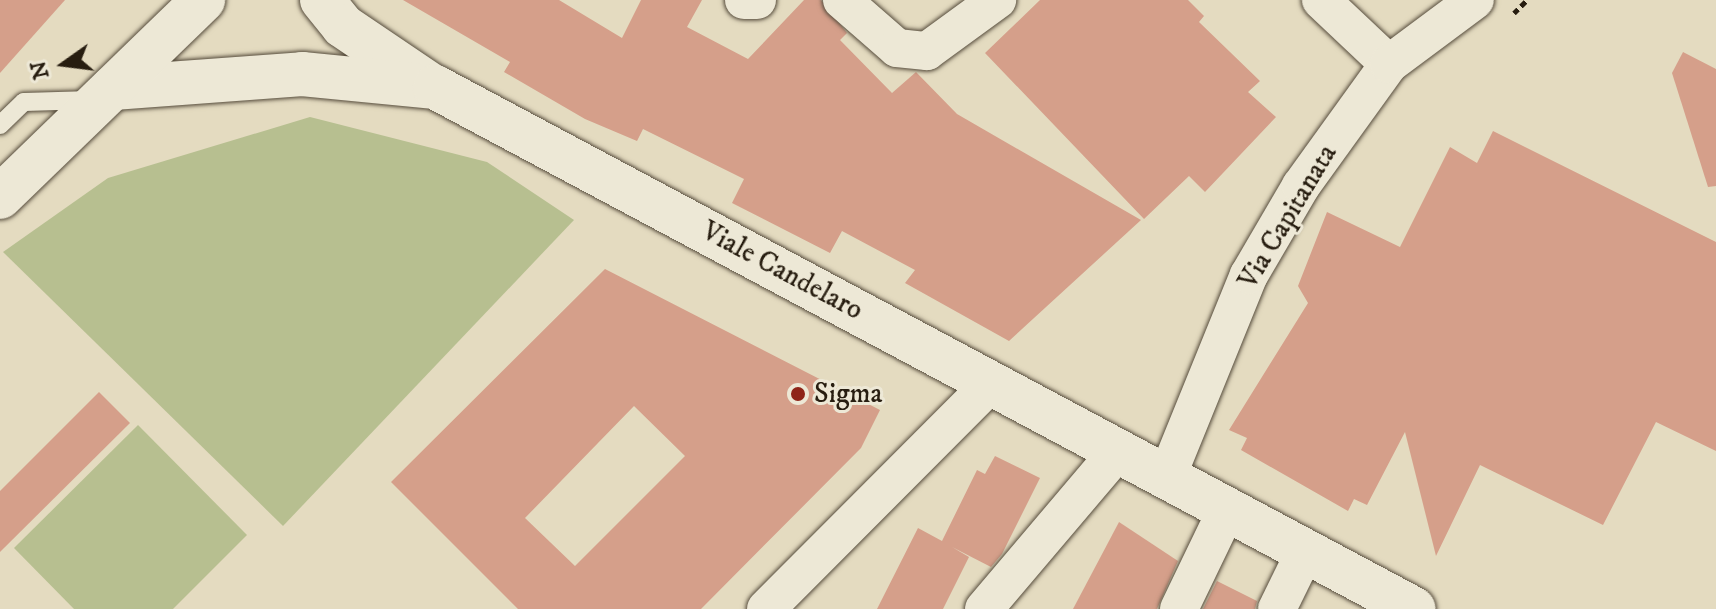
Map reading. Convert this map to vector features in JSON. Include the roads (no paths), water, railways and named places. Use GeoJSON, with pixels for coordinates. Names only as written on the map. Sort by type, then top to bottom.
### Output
{"type":"FeatureCollection","features":[{"type":"Feature","properties":{"kind":"main road"},"geometry":{"type":"LineString","coordinates":[[0,197],[203,0]]}},
{"type":"Feature","properties":{"kind":"main road"},"geometry":{"type":"LineString","coordinates":[[322,0],[343,26],[435,87]]}},
{"type":"Feature","properties":{"kind":"main road","name":"Viale Candelaro"},"geometry":{"type":"LineString","coordinates":[[106,94],[302,74],[435,87],[1166,479],[1228,507],[1304,554],[1414,609]]}},
{"type":"Feature","properties":{"kind":"street"},"geometry":{"type":"LineString","coordinates":[[744,0],[757,0]]}},
{"type":"Feature","properties":{"kind":"street"},"geometry":{"type":"LineString","coordinates":[[842,0],[897,48],[927,51],[968,28],[997,0]]}},
{"type":"Feature","properties":{"kind":"street"},"geometry":{"type":"LineString","coordinates":[[1321,0],[1389,64]]}},
{"type":"Feature","properties":{"kind":"street","name":"Via Capitanata"},"geometry":{"type":"LineString","coordinates":[[1166,479],[1249,275],[1301,186],[1389,64],[1475,0]]}},
{"type":"Feature","properties":{"kind":"street"},"geometry":{"type":"LineString","coordinates":[[766,609],[991,383]]}},
{"type":"Feature","properties":{"kind":"street"},"geometry":{"type":"LineString","coordinates":[[984,609],[1117,452]]}},
{"type":"Feature","properties":{"kind":"street"},"geometry":{"type":"LineString","coordinates":[[1179,609],[1228,507]]}},
{"type":"Feature","properties":{"kind":"street"},"geometry":{"type":"LineString","coordinates":[[1277,609],[1304,554]]}},
{"type":"Feature","properties":{"kind":"lane"},"geometry":{"type":"LineString","coordinates":[[0,125],[24,102],[106,94]]}},
{"type":"Feature","properties":{"kind":"place","name":"Sigma"},"geometry":{"type":"Point","coordinates":[798,394]}}]}
